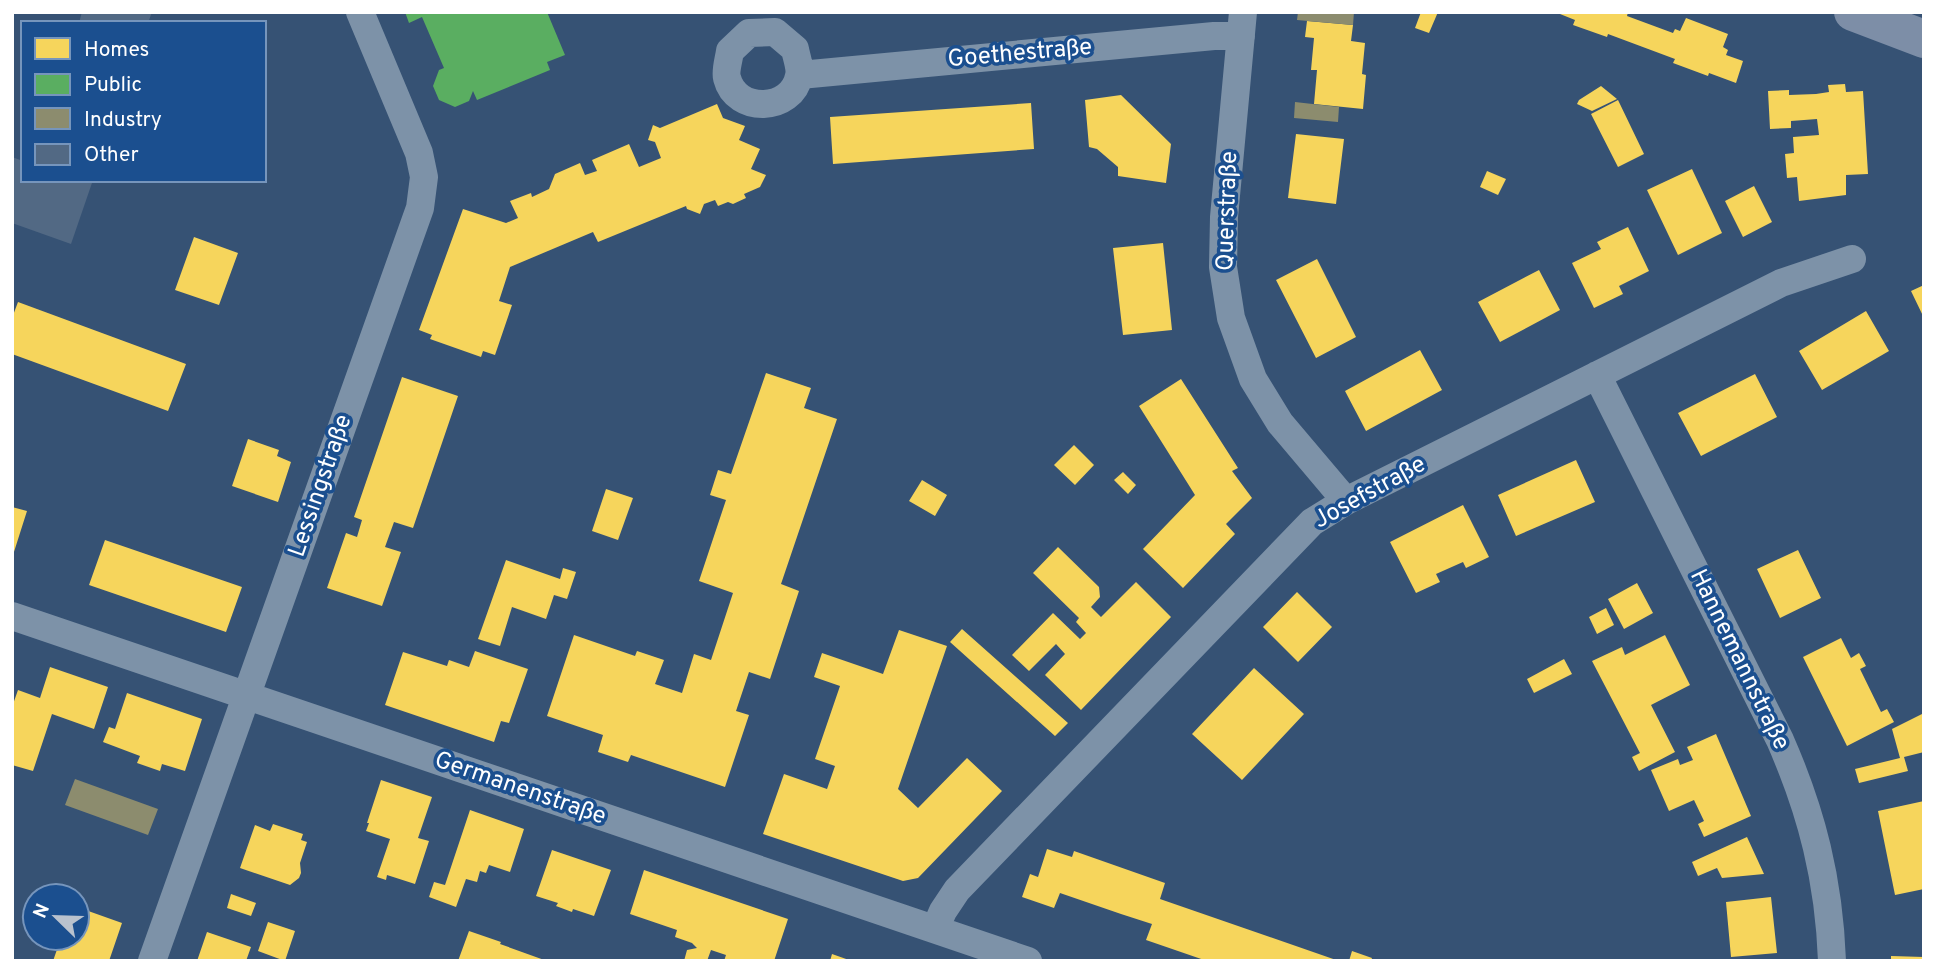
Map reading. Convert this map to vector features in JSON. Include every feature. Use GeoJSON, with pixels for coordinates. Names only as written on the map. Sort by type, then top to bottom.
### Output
{"type":"FeatureCollection","features":[{"type":"Feature","properties":{"kind":"main road"},"geometry":{"type":"LineString","coordinates":[[1853,12],[1924,39]]}},
{"type":"Feature","properties":{"kind":"street","name":"Lessingstraße"},"geometry":{"type":"LineString","coordinates":[[152,961],[420,208],[424,177],[419,153],[360,12]]}},
{"type":"Feature","properties":{"kind":"street","name":"Goethestraße"},"geometry":{"type":"LineString","coordinates":[[800,75],[1214,36],[1242,24]]}},
{"type":"Feature","properties":{"kind":"street","name":"Querstraße"},"geometry":{"type":"LineString","coordinates":[[1242,24],[1224,217],[1223,267],[1231,318],[1253,379],[1280,423],[1346,500]]}},
{"type":"Feature","properties":{"kind":"street","name":"Josefstraße"},"geometry":{"type":"LineString","coordinates":[[935,929],[957,890],[1312,522],[1346,500],[1781,283],[1852,259]]}},
{"type":"Feature","properties":{"kind":"street","name":"Hannemannstraße"},"geometry":{"type":"LineString","coordinates":[[1597,375],[1780,740],[1800,786],[1815,834],[1826,884],[1832,961]]}},
{"type":"Feature","properties":{"kind":"street","name":"Germanenstraße"},"geometry":{"type":"LineString","coordinates":[[12,616],[1028,961]]}},
{"type":"Feature","properties":{"kind":"building: Homes"},"geometry":{"type":"Polygon","coordinates":[[[1421,12],[1438,12],[1429,33],[1415,28],[1421,12]]]}},
{"type":"Feature","properties":{"kind":"building: Homes"},"geometry":{"type":"Polygon","coordinates":[[[1555,12],[1628,12],[1627,16],[1673,33],[1675,29],[1680,31],[1686,18],[1728,34],[1723,47],[1728,50],[1726,55],[1743,61],[1736,83],[1673,63],[1675,59],[1608,34],[1607,37],[1573,25],[1575,20],[1555,12]]]}},
{"type":"Feature","properties":{"kind":"building: Homes"},"geometry":{"type":"Polygon","coordinates":[[[1307,21],[1353,25],[1351,41],[1365,43],[1363,109],[1314,104],[1317,70],[1311,70],[1314,38],[1305,37],[1307,21]]]}},
{"type":"Feature","properties":{"kind":"building: Homes"},"geometry":{"type":"Polygon","coordinates":[[[1845,84],[1846,92],[1863,91],[1868,174],[1846,175],[1846,195],[1799,201],[1797,177],[1787,178],[1785,154],[1794,153],[1793,137],[1819,135],[1817,119],[1791,121],[1791,128],[1770,129],[1768,91],[1789,90],[1789,95],[1816,94],[1829,92],[1828,85],[1845,84]]]}},
{"type":"Feature","properties":{"kind":"building: Homes"},"geometry":{"type":"Polygon","coordinates":[[[1601,86],[1617,99],[1592,111],[1577,104],[1579,100],[1601,86]]]}},
{"type":"Feature","properties":{"kind":"building: Homes"},"geometry":{"type":"Polygon","coordinates":[[[1121,95],[1171,144],[1166,183],[1118,176],[1118,167],[1097,149],[1089,147],[1085,100],[1121,95]]]}},
{"type":"Feature","properties":{"kind":"building: Homes"},"geometry":{"type":"Polygon","coordinates":[[[1618,100],[1644,154],[1618,167],[1591,114],[1618,100]]]}},
{"type":"Feature","properties":{"kind":"building: Homes"},"geometry":{"type":"Polygon","coordinates":[[[1031,103],[1034,149],[833,164],[830,117],[1031,103]]]}},
{"type":"Feature","properties":{"kind":"building: Homes"},"geometry":{"type":"Polygon","coordinates":[[[717,104],[723,118],[745,126],[739,140],[760,149],[751,169],[766,175],[760,187],[744,194],[746,198],[733,204],[728,202],[718,206],[715,200],[704,204],[700,214],[687,209],[686,206],[598,242],[593,232],[510,267],[499,301],[512,305],[495,355],[483,351],[481,357],[430,339],[432,335],[419,330],[463,209],[506,223],[518,218],[510,201],[531,193],[532,197],[549,189],[555,174],[580,163],[585,175],[597,171],[592,160],[629,144],[639,167],[661,158],[655,142],[648,140],[653,125],[660,128],[717,104]]]}},
{"type":"Feature","properties":{"kind":"building: Homes"},"geometry":{"type":"Polygon","coordinates":[[[1296,134],[1344,139],[1336,204],[1288,198],[1296,134]]]}},
{"type":"Feature","properties":{"kind":"building: Homes"},"geometry":{"type":"Polygon","coordinates":[[[1692,169],[1722,233],[1678,255],[1647,190],[1692,169]]]}},
{"type":"Feature","properties":{"kind":"building: Homes"},"geometry":{"type":"Polygon","coordinates":[[[1487,171],[1506,179],[1498,195],[1480,187],[1487,171]]]}},
{"type":"Feature","properties":{"kind":"building: Homes"},"geometry":{"type":"Polygon","coordinates":[[[1754,186],[1772,222],[1743,237],[1725,201],[1754,186]]]}},
{"type":"Feature","properties":{"kind":"building: Homes"},"geometry":{"type":"Polygon","coordinates":[[[1628,227],[1649,271],[1619,286],[1623,294],[1594,308],[1572,263],[1601,249],[1597,242],[1628,227]]]}},
{"type":"Feature","properties":{"kind":"building: Homes"},"geometry":{"type":"Polygon","coordinates":[[[194,237],[238,253],[219,305],[175,290],[194,237]]]}},
{"type":"Feature","properties":{"kind":"building: Homes"},"geometry":{"type":"Polygon","coordinates":[[[1163,243],[1172,330],[1123,335],[1113,248],[1163,243]]]}},
{"type":"Feature","properties":{"kind":"building: Homes"},"geometry":{"type":"Polygon","coordinates":[[[1317,259],[1356,337],[1316,358],[1276,280],[1317,259]]]}},
{"type":"Feature","properties":{"kind":"building: Homes"},"geometry":{"type":"Polygon","coordinates":[[[1539,270],[1560,310],[1500,342],[1478,302],[1539,270]]]}},
{"type":"Feature","properties":{"kind":"building: Homes"},"geometry":{"type":"Polygon","coordinates":[[[1924,285],[1924,318],[1911,291],[1924,285]]]}},
{"type":"Feature","properties":{"kind":"building: Homes"},"geometry":{"type":"Polygon","coordinates":[[[18,302],[186,364],[168,411],[12,354],[12,318],[18,302]]]}},
{"type":"Feature","properties":{"kind":"building: Homes"},"geometry":{"type":"Polygon","coordinates":[[[1866,311],[1889,351],[1822,390],[1799,351],[1866,311]]]}},
{"type":"Feature","properties":{"kind":"building: Homes"},"geometry":{"type":"Polygon","coordinates":[[[1420,350],[1442,390],[1366,431],[1345,391],[1420,350]]]}},
{"type":"Feature","properties":{"kind":"building: Homes"},"geometry":{"type":"Polygon","coordinates":[[[766,373],[811,388],[804,408],[837,419],[781,584],[799,591],[770,679],[749,672],[736,711],[749,715],[725,787],[631,755],[628,762],[598,752],[603,735],[547,716],[574,635],[635,656],[637,651],[664,660],[655,684],[682,693],[694,654],[711,660],[733,593],[699,581],[726,500],[710,495],[718,470],[731,474],[766,373]]]}},
{"type":"Feature","properties":{"kind":"building: Homes"},"geometry":{"type":"Polygon","coordinates":[[[1755,374],[1777,417],[1701,456],[1678,413],[1755,374]]]}},
{"type":"Feature","properties":{"kind":"building: Homes"},"geometry":{"type":"Polygon","coordinates":[[[402,377],[458,396],[413,528],[394,522],[385,547],[401,552],[382,606],[327,588],[346,533],[357,537],[362,520],[354,517],[402,377]]]}},
{"type":"Feature","properties":{"kind":"building: Homes"},"geometry":{"type":"Polygon","coordinates":[[[1181,379],[1238,468],[1232,471],[1252,498],[1226,524],[1235,534],[1183,588],[1143,549],[1195,495],[1139,406],[1181,379]]]}},
{"type":"Feature","properties":{"kind":"building: Homes"},"geometry":{"type":"Polygon","coordinates":[[[248,439],[279,450],[277,456],[291,462],[278,502],[232,486],[248,439]]]}},
{"type":"Feature","properties":{"kind":"building: Homes"},"geometry":{"type":"Polygon","coordinates":[[[1074,445],[1094,465],[1075,485],[1054,465],[1074,445]]]}},
{"type":"Feature","properties":{"kind":"building: Homes"},"geometry":{"type":"Polygon","coordinates":[[[1576,460],[1595,502],[1516,536],[1498,495],[1576,460]]]}},
{"type":"Feature","properties":{"kind":"building: Homes"},"geometry":{"type":"Polygon","coordinates":[[[1123,472],[1136,485],[1128,494],[1114,480],[1123,472]]]}},
{"type":"Feature","properties":{"kind":"building: Homes"},"geometry":{"type":"Polygon","coordinates":[[[922,480],[947,495],[935,516],[909,501],[922,480]]]}},
{"type":"Feature","properties":{"kind":"building: Homes"},"geometry":{"type":"Polygon","coordinates":[[[606,489],[633,498],[618,540],[592,531],[606,489]]]}},
{"type":"Feature","properties":{"kind":"building: Homes"},"geometry":{"type":"Polygon","coordinates":[[[1463,505],[1489,557],[1466,568],[1463,562],[1436,574],[1440,582],[1416,593],[1390,542],[1463,505]]]}},
{"type":"Feature","properties":{"kind":"building: Homes"},"geometry":{"type":"Polygon","coordinates":[[[12,507],[27,511],[13,555],[12,554],[12,507]]]}},
{"type":"Feature","properties":{"kind":"building: Homes"},"geometry":{"type":"Polygon","coordinates":[[[105,540],[242,587],[226,632],[89,585],[105,540]]]}},
{"type":"Feature","properties":{"kind":"building: Homes"},"geometry":{"type":"Polygon","coordinates":[[[1058,547],[1099,587],[1100,597],[1091,607],[1101,617],[1136,582],[1171,617],[1081,710],[1045,675],[1065,654],[1056,644],[1029,671],[1012,655],[1053,613],[1080,639],[1086,633],[1076,622],[1079,618],[1033,573],[1058,547]]]}},
{"type":"Feature","properties":{"kind":"building: Homes"},"geometry":{"type":"Polygon","coordinates":[[[1798,550],[1821,598],[1780,618],[1757,569],[1798,550]]]}},
{"type":"Feature","properties":{"kind":"building: Homes"},"geometry":{"type":"Polygon","coordinates":[[[506,560],[560,579],[563,568],[576,572],[567,599],[554,595],[546,619],[512,607],[500,646],[478,639],[506,560]]]}},
{"type":"Feature","properties":{"kind":"building: Homes"},"geometry":{"type":"Polygon","coordinates":[[[1637,583],[1653,613],[1624,629],[1608,599],[1637,583]]]}},
{"type":"Feature","properties":{"kind":"building: Homes"},"geometry":{"type":"Polygon","coordinates":[[[1297,592],[1332,627],[1298,662],[1263,627],[1297,592]]]}},
{"type":"Feature","properties":{"kind":"building: Homes"},"geometry":{"type":"Polygon","coordinates":[[[1606,608],[1614,625],[1597,634],[1589,617],[1606,608]]]}},
{"type":"Feature","properties":{"kind":"building: Homes"},"geometry":{"type":"Polygon","coordinates":[[[962,629],[1068,723],[1055,736],[950,642],[962,629]]]}},
{"type":"Feature","properties":{"kind":"building: Homes"},"geometry":{"type":"Polygon","coordinates":[[[899,630],[947,646],[898,789],[918,808],[967,758],[1002,791],[918,878],[903,881],[763,834],[784,774],[827,789],[835,766],[815,759],[840,686],[814,677],[822,653],[883,674],[899,630]]]}},
{"type":"Feature","properties":{"kind":"building: Homes"},"geometry":{"type":"Polygon","coordinates":[[[1665,635],[1690,685],[1651,705],[1675,752],[1639,771],[1632,757],[1640,753],[1592,661],[1622,647],[1625,655],[1665,635]]]}},
{"type":"Feature","properties":{"kind":"building: Homes"},"geometry":{"type":"Polygon","coordinates":[[[1841,638],[1851,658],[1859,653],[1866,666],[1860,669],[1881,712],[1887,709],[1894,722],[1847,746],[1803,657],[1841,638]]]}},
{"type":"Feature","properties":{"kind":"building: Homes"},"geometry":{"type":"Polygon","coordinates":[[[475,651],[528,669],[509,723],[501,721],[494,742],[385,705],[403,652],[447,666],[449,660],[469,667],[475,651]]]}},
{"type":"Feature","properties":{"kind":"building: Homes"},"geometry":{"type":"Polygon","coordinates":[[[1564,659],[1572,674],[1534,693],[1527,679],[1564,659]]]}},
{"type":"Feature","properties":{"kind":"building: Homes"},"geometry":{"type":"Polygon","coordinates":[[[50,667],[108,687],[94,729],[52,714],[33,771],[12,765],[12,707],[18,690],[40,698],[50,667]]]}},
{"type":"Feature","properties":{"kind":"building: Homes"},"geometry":{"type":"Polygon","coordinates":[[[1254,668],[1304,714],[1242,780],[1192,734],[1254,668]]]}},
{"type":"Feature","properties":{"kind":"building: Homes"},"geometry":{"type":"Polygon","coordinates":[[[127,693],[202,719],[185,771],[162,764],[160,771],[137,763],[140,756],[103,742],[109,727],[115,729],[127,693]]]}},
{"type":"Feature","properties":{"kind":"building: Homes"},"geometry":{"type":"Polygon","coordinates":[[[1924,713],[1924,752],[1904,757],[1908,771],[1859,783],[1855,769],[1900,758],[1892,729],[1924,713]]]}},
{"type":"Feature","properties":{"kind":"building: Homes"},"geometry":{"type":"Polygon","coordinates":[[[1716,734],[1751,816],[1704,837],[1698,824],[1704,821],[1694,800],[1669,811],[1651,770],[1678,759],[1680,765],[1693,760],[1687,747],[1716,734]]]}},
{"type":"Feature","properties":{"kind":"building: Homes"},"geometry":{"type":"Polygon","coordinates":[[[381,780],[432,797],[418,838],[429,841],[415,884],[387,875],[386,880],[377,877],[390,839],[366,831],[381,780]]]}},
{"type":"Feature","properties":{"kind":"building: Homes"},"geometry":{"type":"Polygon","coordinates":[[[1924,801],[1924,889],[1895,895],[1878,811],[1924,801]]]}},
{"type":"Feature","properties":{"kind":"building: Homes"},"geometry":{"type":"Polygon","coordinates":[[[470,810],[524,829],[510,872],[489,865],[486,873],[480,871],[477,882],[466,879],[456,907],[429,897],[434,882],[445,885],[470,810]]]}},
{"type":"Feature","properties":{"kind":"building: Homes"},"geometry":{"type":"Polygon","coordinates":[[[273,824],[303,834],[301,840],[307,842],[300,863],[301,873],[290,885],[240,868],[255,825],[270,831],[273,824]]]}},
{"type":"Feature","properties":{"kind":"building: Homes"},"geometry":{"type":"Polygon","coordinates":[[[1747,837],[1764,874],[1722,878],[1717,868],[1698,876],[1692,862],[1747,837]]]}},
{"type":"Feature","properties":{"kind":"building: Homes"},"geometry":{"type":"Polygon","coordinates":[[[1047,849],[1072,857],[1074,851],[1165,883],[1160,899],[1339,961],[1207,961],[1146,940],[1152,924],[1060,893],[1054,908],[1022,897],[1030,874],[1038,877],[1047,849]]]}},
{"type":"Feature","properties":{"kind":"building: Homes"},"geometry":{"type":"Polygon","coordinates":[[[552,850],[611,870],[594,916],[573,909],[572,912],[556,906],[558,903],[536,896],[552,850]]]}},
{"type":"Feature","properties":{"kind":"building: Homes"},"geometry":{"type":"Polygon","coordinates":[[[644,870],[788,919],[774,961],[724,961],[726,955],[711,950],[707,961],[684,961],[687,950],[697,948],[692,943],[675,937],[677,930],[630,914],[644,870]]]}},
{"type":"Feature","properties":{"kind":"building: Homes"},"geometry":{"type":"Polygon","coordinates":[[[231,894],[256,903],[251,916],[227,908],[231,894]]]}},
{"type":"Feature","properties":{"kind":"building: Homes"},"geometry":{"type":"Polygon","coordinates":[[[1771,897],[1777,953],[1731,957],[1726,902],[1771,897]]]}},
{"type":"Feature","properties":{"kind":"building: Homes"},"geometry":{"type":"Polygon","coordinates":[[[91,912],[122,923],[109,961],[53,961],[56,952],[91,952],[91,912]]]}},
{"type":"Feature","properties":{"kind":"building: Homes"},"geometry":{"type":"Polygon","coordinates":[[[268,922],[295,931],[285,961],[258,951],[268,922]]]}},
{"type":"Feature","properties":{"kind":"building: Homes"},"geometry":{"type":"Polygon","coordinates":[[[469,931],[501,942],[500,944],[547,961],[458,961],[469,931]]]}},
{"type":"Feature","properties":{"kind":"building: Homes"},"geometry":{"type":"Polygon","coordinates":[[[207,932],[251,947],[246,961],[197,961],[207,932]]]}},
{"type":"Feature","properties":{"kind":"building: Homes"},"geometry":{"type":"Polygon","coordinates":[[[1352,951],[1372,958],[1371,961],[1349,961],[1352,951]]]}},
{"type":"Feature","properties":{"kind":"building: Homes"},"geometry":{"type":"Polygon","coordinates":[[[832,954],[849,960],[849,961],[830,961],[832,954]]]}},
{"type":"Feature","properties":{"kind":"building: Homes"},"geometry":{"type":"Polygon","coordinates":[[[1891,956],[1924,957],[1924,961],[1891,961],[1891,956]]]}},
{"type":"Feature","properties":{"kind":"building: Public"},"geometry":{"type":"Polygon","coordinates":[[[405,12],[547,12],[565,55],[547,62],[550,70],[477,100],[473,91],[469,101],[455,107],[439,100],[433,86],[439,70],[444,68],[422,17],[409,23],[405,12]]]}},
{"type":"Feature","properties":{"kind":"building: Industry"},"geometry":{"type":"Polygon","coordinates":[[[1298,12],[1354,12],[1353,25],[1297,20],[1298,12]]]}},
{"type":"Feature","properties":{"kind":"building: Industry"},"geometry":{"type":"Polygon","coordinates":[[[1295,102],[1339,107],[1338,122],[1294,118],[1295,102]]]}},
{"type":"Feature","properties":{"kind":"building: Industry"},"geometry":{"type":"Polygon","coordinates":[[[75,779],[158,809],[148,835],[65,805],[75,779]]]}},
{"type":"Feature","properties":{"kind":"building: Other"},"geometry":{"type":"Polygon","coordinates":[[[82,12],[152,12],[149,21],[80,21],[82,12]]]}},
{"type":"Feature","properties":{"kind":"building: Other"},"geometry":{"type":"Polygon","coordinates":[[[12,157],[21,160],[21,182],[92,182],[71,244],[12,223],[12,157]]]}}]}
